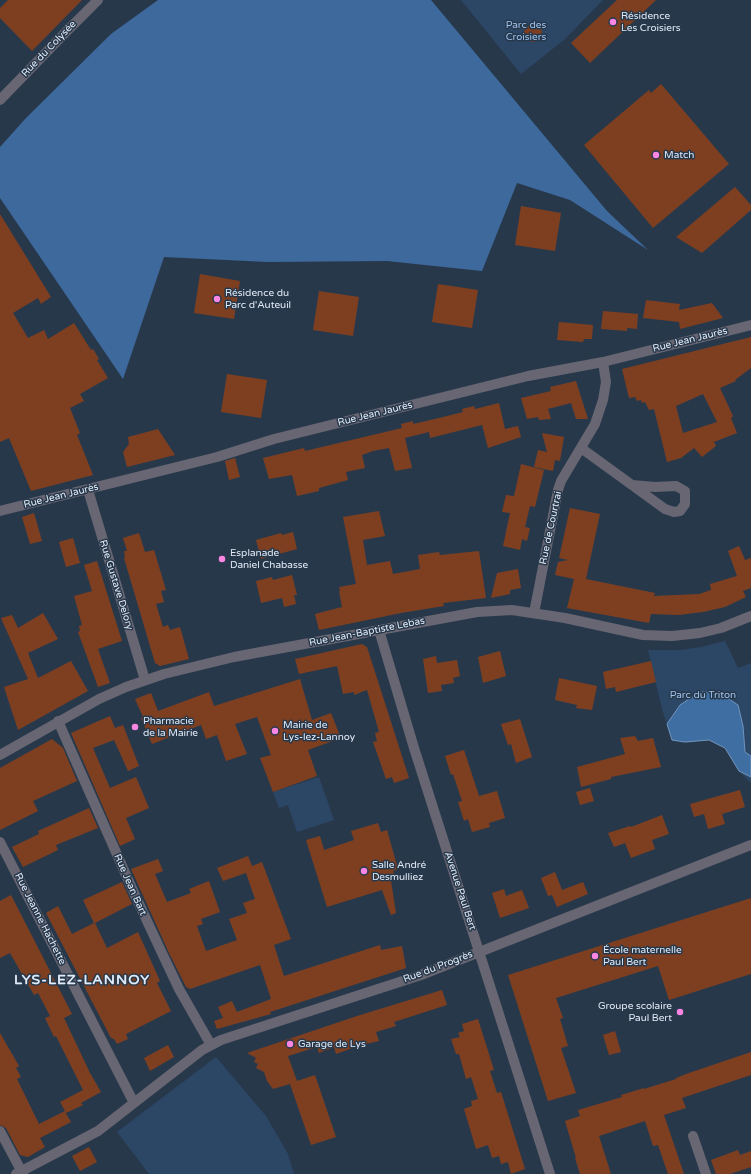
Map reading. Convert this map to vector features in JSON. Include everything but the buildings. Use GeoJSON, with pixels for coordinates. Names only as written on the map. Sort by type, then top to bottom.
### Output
{"type":"FeatureCollection","features":[{"type":"Feature","properties":{"kind":"street","name":"Rue du Colysée"},"geometry":{"type":"LineString","coordinates":[[0,100],[98,0]]}},
{"type":"Feature","properties":{"kind":"street","name":"Rue Jean Jaurès"},"geometry":{"type":"LineString","coordinates":[[0,511],[217,457],[274,439],[528,376],[603,362],[751,325]]}},
{"type":"Feature","properties":{"kind":"street","name":"Rue de Courtrai"},"geometry":{"type":"LineString","coordinates":[[534,613],[558,490],[561,481],[595,424],[604,400],[606,382],[603,362]]}},
{"type":"Feature","properties":{"kind":"street"},"geometry":{"type":"LineString","coordinates":[[581,448],[664,510],[674,512],[680,510],[685,504],[685,491],[680,487],[672,485],[655,487],[632,485]]}},
{"type":"Feature","properties":{"kind":"street","name":"Rue Gustave Delory"},"geometry":{"type":"LineString","coordinates":[[88,490],[145,680]]}},
{"type":"Feature","properties":{"kind":"street","name":"Rue Jean-Baptiste Lebas"},"geometry":{"type":"LineString","coordinates":[[0,754],[99,698],[145,680],[199,665],[378,630],[477,612],[512,610],[643,635],[663,637],[710,631],[751,616]]}},
{"type":"Feature","properties":{"kind":"street","name":"Avenue Paul Bert"},"geometry":{"type":"LineString","coordinates":[[378,630],[550,1174]]}},
{"type":"Feature","properties":{"kind":"street","name":"Rue Jean Bart"},"geometry":{"type":"LineString","coordinates":[[58,721],[161,951],[179,989],[211,1045]]}},
{"type":"Feature","properties":{"kind":"street","name":"Rue Jeanne Hachette"},"geometry":{"type":"LineString","coordinates":[[0,842],[134,1103]]}},
{"type":"Feature","properties":{"kind":"street","name":"Rue du Progrès"},"geometry":{"type":"LineString","coordinates":[[20,1173],[89,1136],[202,1050],[211,1045],[235,1035],[402,982],[751,845]]}},
{"type":"Feature","properties":{"kind":"street"},"geometry":{"type":"LineString","coordinates":[[0,1131],[20,1173]]}},
{"type":"Feature","properties":{"kind":"street"},"geometry":{"type":"LineString","coordinates":[[693,1136],[706,1174]]}},
{"type":"Feature","properties":{"kind":"green space","name":"Parc des Croisiers"},"geometry":{"type":"Polygon","coordinates":[[[461,0],[603,0],[565,39],[521,74],[461,0]]]}},
{"type":"Feature","properties":{"kind":"green space","name":"Parc du Triton"},"geometry":{"type":"Polygon","coordinates":[[[725,641],[738,668],[751,663],[751,783],[739,771],[725,748],[709,740],[685,743],[672,741],[662,709],[648,650],[681,650],[725,641]]]}},
{"type":"Feature","properties":{"kind":"green space"},"geometry":{"type":"Polygon","coordinates":[[[319,777],[334,820],[297,832],[288,805],[279,808],[273,792],[319,777]]]}},
{"type":"Feature","properties":{"kind":"green space"},"geometry":{"type":"Polygon","coordinates":[[[216,1057],[266,1116],[288,1154],[294,1174],[149,1174],[117,1132],[216,1057]]]}},
{"type":"Feature","properties":{"kind":"shaded area"},"geometry":{"type":"Polygon","coordinates":[[[158,0],[431,0],[607,211],[648,250],[570,200],[517,183],[482,271],[387,261],[268,262],[164,257],[123,379],[0,198],[0,147],[26,118],[111,34],[158,0]]]}},
{"type":"Feature","properties":{"kind":"shaded area"},"geometry":{"type":"Polygon","coordinates":[[[700,692],[720,693],[738,705],[743,726],[745,752],[751,756],[751,777],[739,771],[725,748],[709,740],[685,742],[672,740],[667,724],[680,705],[700,692]]]}},
{"type":"Feature","properties":{"kind":"place","name":"Résidence Les Croisiers"},"geometry":{"type":"Point","coordinates":[613,22]}},
{"type":"Feature","properties":{"kind":"place","name":"Match"},"geometry":{"type":"Point","coordinates":[656,155]}},
{"type":"Feature","properties":{"kind":"place","name":"Résidence du Parc d'Auteuil"},"geometry":{"type":"Point","coordinates":[217,299]}},
{"type":"Feature","properties":{"kind":"place","name":"Esplanade Daniel Chabasse"},"geometry":{"type":"Point","coordinates":[222,559]}},
{"type":"Feature","properties":{"kind":"place","name":"Pharmacie de la Mairie"},"geometry":{"type":"Point","coordinates":[135,727]}},
{"type":"Feature","properties":{"kind":"place","name":"Mairie de Lys-lez-Lannoy"},"geometry":{"type":"Point","coordinates":[275,731]}},
{"type":"Feature","properties":{"kind":"place","name":"Salle André Desmulliez"},"geometry":{"type":"Point","coordinates":[364,871]}},
{"type":"Feature","properties":{"kind":"place","name":"École maternelle Paul Bert"},"geometry":{"type":"Point","coordinates":[595,956]}},
{"type":"Feature","properties":{"kind":"place","name":"Groupe scolaire Paul Bert"},"geometry":{"type":"Point","coordinates":[680,1012]}},
{"type":"Feature","properties":{"kind":"place","name":"Garage de Lys"},"geometry":{"type":"Point","coordinates":[290,1044]}},
{"type":"Feature","properties":{"kind":"district","name":"LYS-LEZ-LANNOY"},"geometry":{"type":"Point","coordinates":[82,980]}}]}
